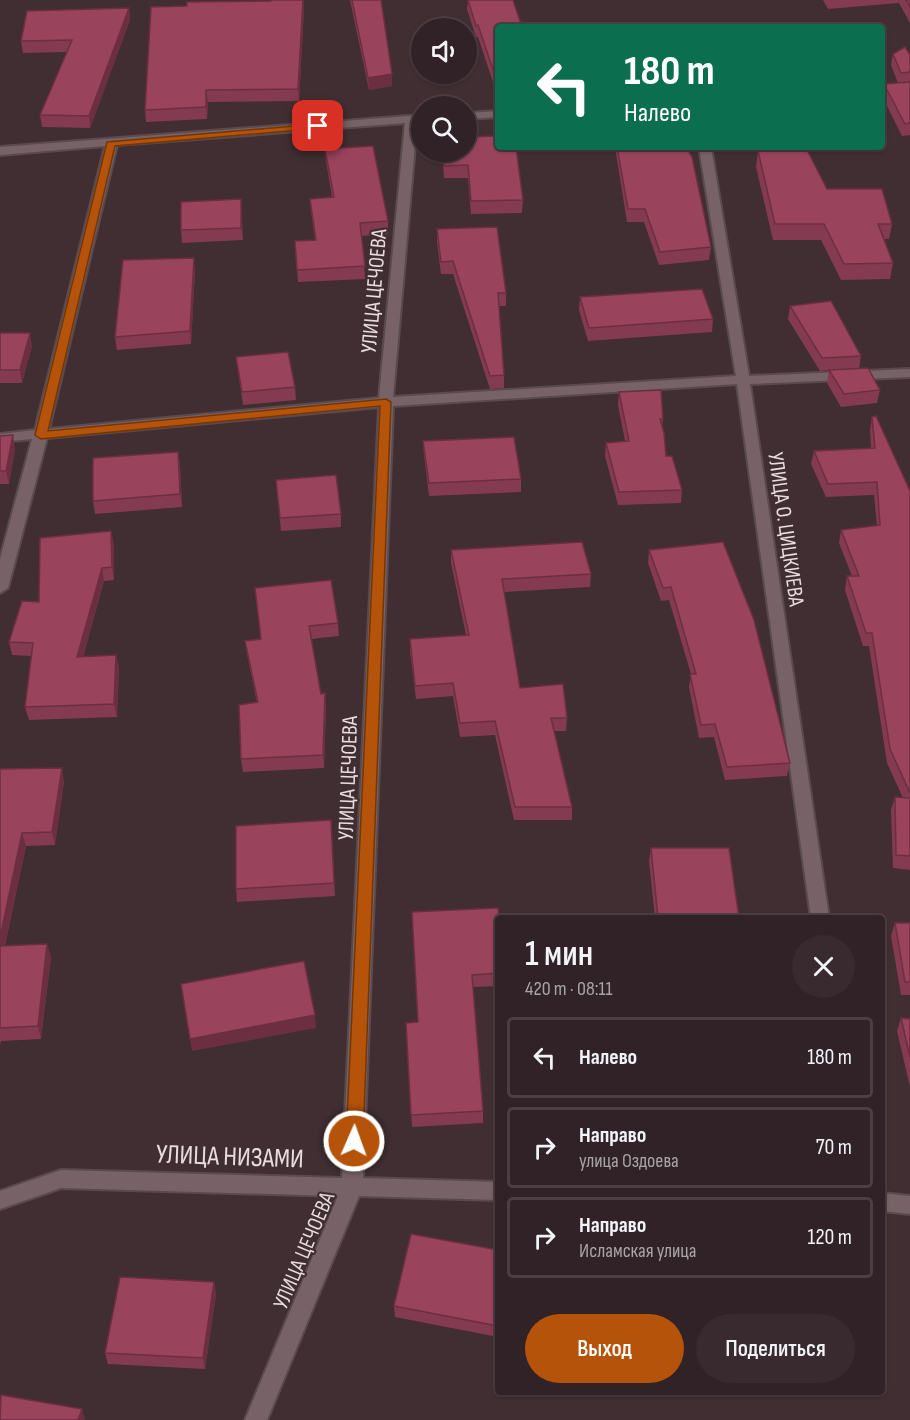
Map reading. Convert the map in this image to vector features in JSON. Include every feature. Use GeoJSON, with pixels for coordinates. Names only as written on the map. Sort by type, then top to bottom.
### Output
{"type":"FeatureCollection","features":[{"type":"Feature","properties":{"kind":"street"},"geometry":{"type":"LineString","coordinates":[[885,91],[910,89]]}},
{"type":"Feature","properties":{"kind":"street"},"geometry":{"type":"LineString","coordinates":[[477,115],[495,114]]}},
{"type":"Feature","properties":{"kind":"street"},"geometry":{"type":"LineString","coordinates":[[0,151],[411,118]]}},
{"type":"Feature","properties":{"kind":"street"},"geometry":{"type":"LineString","coordinates":[[0,588],[41,435],[111,144]]}},
{"type":"Feature","properties":{"kind":"street","name":"УЛИЦА О. ЦИЦКИЕВА"},"geometry":{"type":"LineString","coordinates":[[705,150],[743,380],[820,915]]}},
{"type":"Feature","properties":{"kind":"street","name":"УЛИЦА ЦЕЧОЕВА"},"geometry":{"type":"LineString","coordinates":[[256,1420],[352,1188],[386,402],[411,162]]}},
{"type":"Feature","properties":{"kind":"street"},"geometry":{"type":"LineString","coordinates":[[0,438],[386,402],[743,380],[910,373]]}},
{"type":"Feature","properties":{"kind":"street","name":"УЛИЦА НИЗАМИ"},"geometry":{"type":"LineString","coordinates":[[0,1200],[61,1179],[495,1191]]}},
{"type":"Feature","properties":{"kind":"street"},"geometry":{"type":"LineString","coordinates":[[885,1202],[910,1205]]}},
{"type":"Feature","properties":{"kind":"building"},"geometry":{"type":"Polygon","coordinates":[[[303,0],[298,89],[206,90],[206,107],[145,110],[151,7],[187,6],[187,2],[303,0]]]}},
{"type":"Feature","properties":{"kind":"building"},"geometry":{"type":"Polygon","coordinates":[[[352,0],[381,0],[392,74],[368,78],[352,0]]]}},
{"type":"Feature","properties":{"kind":"building"},"geometry":{"type":"Polygon","coordinates":[[[468,0],[513,0],[521,24],[495,24],[495,75],[468,0]]]}},
{"type":"Feature","properties":{"kind":"building"},"geometry":{"type":"Polygon","coordinates":[[[129,8],[89,116],[40,115],[72,40],[21,41],[27,11],[129,8]]]}},
{"type":"Feature","properties":{"kind":"building"},"geometry":{"type":"Polygon","coordinates":[[[905,47],[910,55],[910,72],[901,73],[893,54],[905,47]]]}},
{"type":"Feature","properties":{"kind":"building"},"geometry":{"type":"Polygon","coordinates":[[[910,82],[910,123],[905,124],[885,84],[910,82]]]}},
{"type":"Feature","properties":{"kind":"building"},"geometry":{"type":"Polygon","coordinates":[[[495,136],[495,150],[516,150],[523,200],[471,201],[468,165],[444,166],[444,162],[477,162],[477,137],[495,136]]]}},
{"type":"Feature","properties":{"kind":"building"},"geometry":{"type":"Polygon","coordinates":[[[373,146],[388,221],[360,223],[365,266],[297,270],[295,241],[316,240],[310,199],[334,197],[325,149],[373,146]]]}},
{"type":"Feature","properties":{"kind":"building"},"geometry":{"type":"Polygon","coordinates":[[[618,150],[688,150],[692,157],[711,247],[660,252],[645,209],[628,209],[618,150]]]}},
{"type":"Feature","properties":{"kind":"building"},"geometry":{"type":"Polygon","coordinates":[[[807,150],[827,189],[882,189],[892,224],[878,224],[893,263],[844,264],[824,224],[775,224],[758,151],[807,150]]]}},
{"type":"Feature","properties":{"kind":"building"},"geometry":{"type":"Polygon","coordinates":[[[241,199],[241,228],[181,230],[181,202],[241,199]]]}},
{"type":"Feature","properties":{"kind":"building"},"geometry":{"type":"Polygon","coordinates":[[[497,227],[506,293],[498,293],[504,375],[490,376],[453,261],[441,262],[437,229],[497,227]]]}},
{"type":"Feature","properties":{"kind":"building"},"geometry":{"type":"Polygon","coordinates":[[[194,258],[190,331],[115,337],[123,260],[194,258]]]}},
{"type":"Feature","properties":{"kind":"building"},"geometry":{"type":"Polygon","coordinates":[[[702,289],[713,319],[589,328],[580,297],[702,289]]]}},
{"type":"Feature","properties":{"kind":"building"},"geometry":{"type":"Polygon","coordinates":[[[831,301],[861,356],[822,358],[790,306],[831,301]]]}},
{"type":"Feature","properties":{"kind":"building"},"geometry":{"type":"Polygon","coordinates":[[[0,333],[30,333],[20,370],[0,370],[0,333]]]}},
{"type":"Feature","properties":{"kind":"building"},"geometry":{"type":"Polygon","coordinates":[[[288,352],[295,387],[242,392],[236,357],[288,352]]]}},
{"type":"Feature","properties":{"kind":"building"},"geometry":{"type":"Polygon","coordinates":[[[868,368],[880,390],[844,394],[829,370],[868,368]]]}},
{"type":"Feature","properties":{"kind":"building"},"geometry":{"type":"Polygon","coordinates":[[[661,390],[663,419],[660,419],[666,456],[672,456],[682,490],[619,492],[606,443],[629,441],[619,392],[661,390]]]}},
{"type":"Feature","properties":{"kind":"building"},"geometry":{"type":"Polygon","coordinates":[[[876,416],[910,491],[910,793],[890,749],[872,633],[866,633],[847,576],[859,576],[841,530],[880,525],[877,482],[828,484],[814,451],[875,448],[872,417],[876,416]]]}},
{"type":"Feature","properties":{"kind":"building"},"geometry":{"type":"Polygon","coordinates":[[[13,435],[6,471],[0,471],[0,436],[13,435]]]}},
{"type":"Feature","properties":{"kind":"building"},"geometry":{"type":"Polygon","coordinates":[[[514,437],[521,479],[429,483],[423,441],[514,437]]]}},
{"type":"Feature","properties":{"kind":"building"},"geometry":{"type":"Polygon","coordinates":[[[178,452],[180,494],[93,501],[93,458],[178,452]]]}},
{"type":"Feature","properties":{"kind":"building"},"geometry":{"type":"Polygon","coordinates":[[[336,475],[341,514],[280,518],[276,480],[336,475]]]}},
{"type":"Feature","properties":{"kind":"building"},"geometry":{"type":"Polygon","coordinates":[[[111,531],[112,567],[102,568],[77,657],[116,655],[114,704],[25,707],[33,643],[9,642],[22,601],[39,602],[40,538],[111,531]]]}},
{"type":"Feature","properties":{"kind":"building"},"geometry":{"type":"Polygon","coordinates":[[[582,542],[591,574],[502,579],[520,688],[563,684],[567,718],[551,718],[572,807],[515,807],[495,721],[460,723],[453,683],[415,686],[410,639],[469,635],[451,550],[582,542]]]}},
{"type":"Feature","properties":{"kind":"building"},"geometry":{"type":"Polygon","coordinates":[[[723,542],[754,620],[790,763],[727,767],[715,724],[701,725],[690,674],[696,674],[671,587],[663,588],[649,550],[723,542]]]}},
{"type":"Feature","properties":{"kind":"building"},"geometry":{"type":"Polygon","coordinates":[[[331,580],[338,623],[309,626],[321,694],[325,693],[323,755],[241,759],[239,705],[258,702],[245,641],[261,639],[255,588],[331,580]]]}},
{"type":"Feature","properties":{"kind":"building"},"geometry":{"type":"Polygon","coordinates":[[[62,768],[52,832],[22,833],[0,938],[0,769],[62,768]]]}},
{"type":"Feature","properties":{"kind":"building"},"geometry":{"type":"Polygon","coordinates":[[[895,797],[910,798],[910,856],[896,855],[895,797]]]}},
{"type":"Feature","properties":{"kind":"building"},"geometry":{"type":"Polygon","coordinates":[[[331,820],[334,883],[236,889],[236,826],[331,820]]]}},
{"type":"Feature","properties":{"kind":"building"},"geometry":{"type":"Polygon","coordinates":[[[651,848],[729,848],[739,915],[658,915],[651,848]]]}},
{"type":"Feature","properties":{"kind":"building"},"geometry":{"type":"Polygon","coordinates":[[[498,908],[499,915],[495,915],[495,973],[472,975],[483,1111],[411,1115],[406,1023],[418,1022],[412,912],[498,908]]]}},
{"type":"Feature","properties":{"kind":"building"},"geometry":{"type":"Polygon","coordinates":[[[895,923],[910,923],[910,982],[905,982],[895,923]]]}},
{"type":"Feature","properties":{"kind":"building"},"geometry":{"type":"Polygon","coordinates":[[[47,944],[38,1026],[0,1028],[0,946],[47,944]]]}},
{"type":"Feature","properties":{"kind":"building"},"geometry":{"type":"Polygon","coordinates":[[[304,961],[315,1015],[190,1039],[181,984],[304,961]]]}},
{"type":"Feature","properties":{"kind":"building"},"geometry":{"type":"Polygon","coordinates":[[[901,1018],[910,1019],[910,1057],[901,1018]]]}},
{"type":"Feature","properties":{"kind":"building"},"geometry":{"type":"Polygon","coordinates":[[[411,1234],[495,1249],[495,1325],[394,1306],[411,1234]]]}},
{"type":"Feature","properties":{"kind":"building"},"geometry":{"type":"Polygon","coordinates":[[[120,1277],[214,1282],[203,1358],[105,1353],[120,1277]]]}},
{"type":"Feature","properties":{"kind":"building"},"geometry":{"type":"Polygon","coordinates":[[[1,1395],[82,1409],[78,1420],[0,1420],[1,1395]]]}},
{"type":"Feature","properties":{"kind":"route"},"geometry":{"type":"LineString","coordinates":[[318,126],[111,144],[41,435],[386,402],[354,1141]]}}]}
